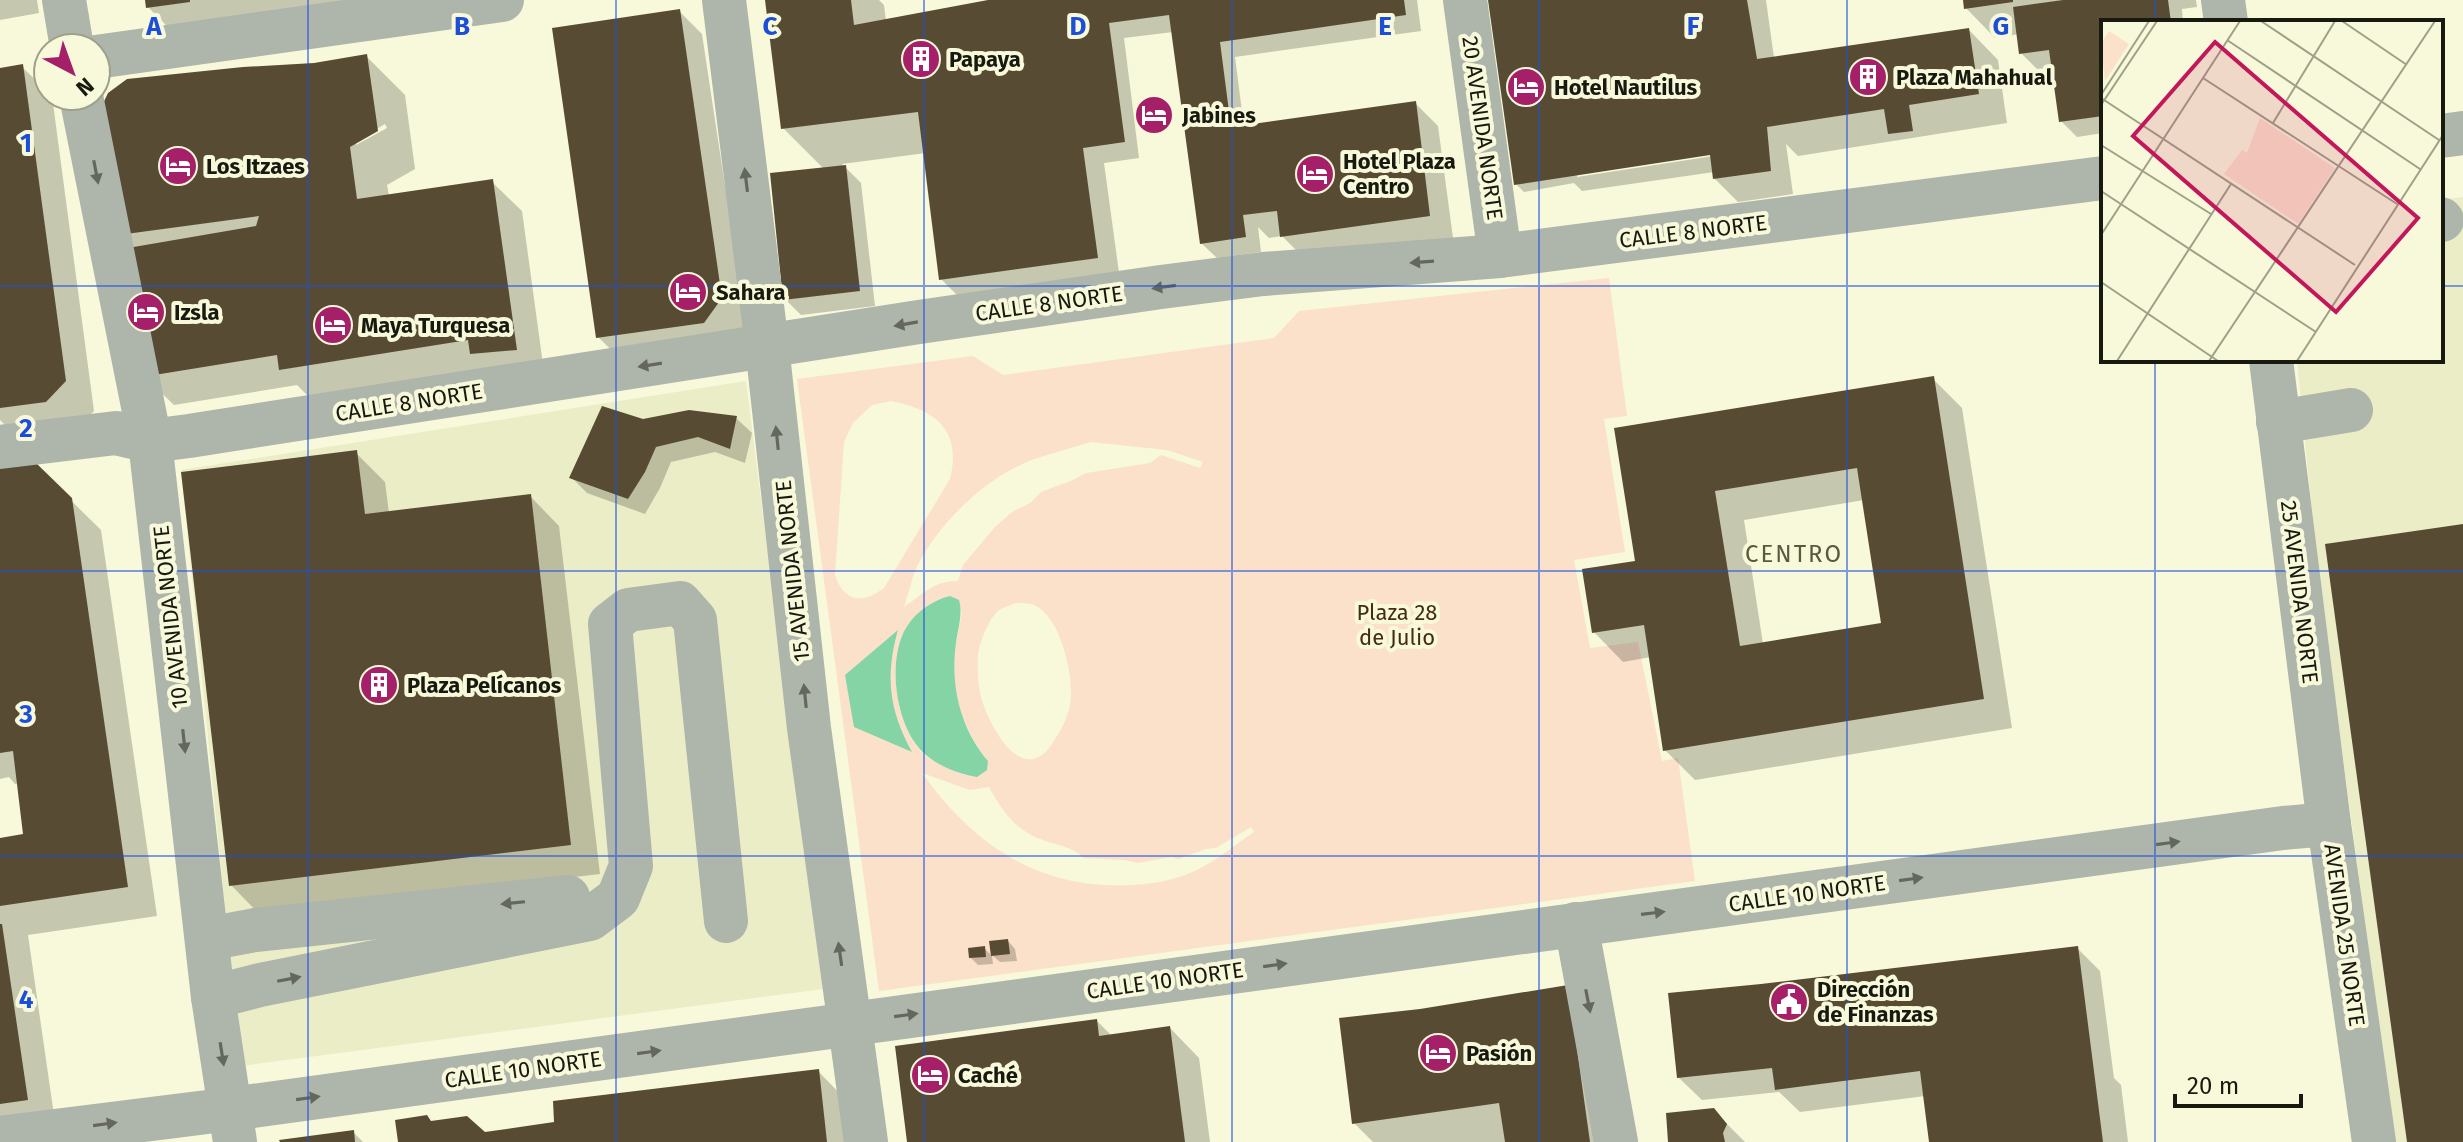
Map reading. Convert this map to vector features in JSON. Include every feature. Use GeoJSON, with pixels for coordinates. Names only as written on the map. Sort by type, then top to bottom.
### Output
{"type":"FeatureCollection","features":[{"type":"Feature","properties":{"kind":"street"},"geometry":{"type":"LineString","coordinates":[[64,0],[69,32]]}},
{"type":"Feature","properties":{"kind":"street"},"geometry":{"type":"LineString","coordinates":[[112,55],[502,0]]}},
{"type":"Feature","properties":{"kind":"street","name":"15 AVENIDA NORTE"},"geometry":{"type":"LineString","coordinates":[[724,0],[767,346],[809,728],[866,1142]]}},
{"type":"Feature","properties":{"kind":"street","name":"20 AVENIDA NORTE"},"geometry":{"type":"LineString","coordinates":[[1465,0],[1500,256]]}},
{"type":"Feature","properties":{"kind":"street"},"geometry":{"type":"LineString","coordinates":[[2223,0],[2226,20]]}},
{"type":"Feature","properties":{"kind":"street","name":"10 AVENIDA NORTE"},"geometry":{"type":"LineString","coordinates":[[84,112],[150,441],[213,997],[233,1125]]}},
{"type":"Feature","properties":{"kind":"street"},"geometry":{"type":"LineString","coordinates":[[2443,136],[2463,133]]}},
{"type":"Feature","properties":{"kind":"street","name":"CALLE 8 NORTE"},"geometry":{"type":"LineString","coordinates":[[0,447],[116,433],[150,441],[919,322],[1248,276],[1500,256],[2101,178]]}},
{"type":"Feature","properties":{"kind":"street","name":"25 AVENIDA NORTE"},"geometry":{"type":"LineString","coordinates":[[2271,362],[2329,824]]}},
{"type":"Feature","properties":{"kind":"street"},"geometry":{"type":"LineString","coordinates":[[2278,422],[2351,410]]}},
{"type":"Feature","properties":{"kind":"street"},"geometry":{"type":"LineString","coordinates":[[213,997],[590,919],[618,898],[631,866],[610,624],[628,610],[680,603],[695,620],[726,921]]}},
{"type":"Feature","properties":{"kind":"street","name":"CALLE 10 NORTE"},"geometry":{"type":"LineString","coordinates":[[0,1138],[233,1125],[848,1023],[2329,824]]}},
{"type":"Feature","properties":{"kind":"street","name":"AVENIDA 25 NORTE"},"geometry":{"type":"LineString","coordinates":[[2329,824],[2374,1142]]}},
{"type":"Feature","properties":{"kind":"street"},"geometry":{"type":"LineString","coordinates":[[207,939],[255,930],[593,895],[618,898]]}},
{"type":"Feature","properties":{"kind":"street"},"geometry":{"type":"LineString","coordinates":[[1576,924],[1616,1142]]}},
{"type":"Feature","properties":{"kind":"shaded area"},"geometry":{"type":"Polygon","coordinates":[[[2463,197],[2463,1142],[2394,1142],[2316,553],[2297,362],[2443,362],[2443,200],[2463,197]]]}},
{"type":"Feature","properties":{"kind":"shaded area","name":"Plaza Pelícanos"},"geometry":{"type":"Polygon","coordinates":[[[746,381],[823,989],[241,1066],[181,470],[746,381]]]}},
{"type":"Feature","properties":{"kind":"shaded area"},"geometry":{"type":"Polygon","coordinates":[[[950,596],[959,600],[960,605],[955,659],[959,705],[970,735],[988,761],[987,770],[977,777],[950,769],[926,755],[907,730],[897,695],[896,658],[906,628],[925,608],[950,596]]]}},
{"type":"Feature","properties":{"kind":"shaded area"},"geometry":{"type":"Polygon","coordinates":[[[898,630],[891,663],[892,692],[898,722],[912,752],[854,727],[845,675],[898,630]]]}},
{"type":"Feature","properties":{"kind":"green space","name":"Plaza 28 de Julio"},"geometry":{"type":"Polygon","coordinates":[[[1609,278],[1627,416],[1604,419],[1625,552],[1574,560],[1590,648],[1638,642],[1662,761],[1678,758],[1695,881],[879,991],[797,379],[973,356],[1003,375],[1274,338],[1299,311],[1609,278]],[[891,401],[872,405],[853,423],[844,442],[835,575],[844,591],[855,598],[869,597],[884,588],[950,479],[953,462],[948,435],[933,417],[891,401]],[[1091,442],[1032,460],[985,487],[944,526],[915,571],[904,607],[935,586],[958,581],[963,565],[995,527],[1041,492],[1086,473],[1150,463],[1161,455],[1200,468],[1203,462],[1167,450],[1091,442]],[[950,596],[919,612],[906,628],[896,658],[897,695],[907,730],[916,745],[930,759],[965,775],[988,761],[970,734],[957,701],[953,663],[962,612],[950,596]],[[1016,603],[1002,609],[989,623],[978,654],[981,697],[988,716],[1007,747],[1024,759],[1033,759],[1048,749],[1064,723],[1071,694],[1068,665],[1059,635],[1044,611],[1027,603],[1016,603]],[[898,631],[845,675],[911,752],[900,731],[892,704],[891,667],[898,631]],[[922,773],[978,835],[1023,864],[1074,881],[1103,885],[1143,884],[1182,876],[1210,863],[1254,832],[1251,827],[1216,848],[1178,859],[1171,857],[1138,863],[1084,858],[1017,826],[989,787],[970,790],[922,773]]]}},
{"type":"Feature","properties":{"kind":"building"},"geometry":{"type":"Polygon","coordinates":[[[145,0],[190,0],[190,2],[146,8],[145,0]]]}},
{"type":"Feature","properties":{"kind":"building"},"geometry":{"type":"Polygon","coordinates":[[[765,0],[851,0],[854,25],[988,0],[1404,0],[1406,15],[1220,42],[1231,127],[1416,101],[1430,216],[1280,237],[1277,211],[1243,215],[1246,237],[1200,244],[1169,15],[1109,23],[1125,142],[1083,148],[1098,258],[939,280],[918,112],[781,129],[765,0]]]}},
{"type":"Feature","properties":{"kind":"building"},"geometry":{"type":"Polygon","coordinates":[[[1488,0],[1747,0],[1757,59],[1969,28],[1979,94],[1909,105],[1913,131],[1888,134],[1884,109],[1767,127],[1771,171],[1713,179],[1710,155],[1514,185],[1488,0]]]}},
{"type":"Feature","properties":{"kind":"building"},"geometry":{"type":"Polygon","coordinates":[[[1963,0],[2013,0],[2013,2],[1964,9],[1963,0]]]}},
{"type":"Feature","properties":{"kind":"building"},"geometry":{"type":"Polygon","coordinates":[[[2063,0],[2168,0],[2171,20],[2101,20],[2101,116],[2059,122],[2049,50],[2019,54],[2013,7],[2063,0]]]}},
{"type":"Feature","properties":{"kind":"building"},"geometry":{"type":"Polygon","coordinates":[[[680,9],[722,298],[704,323],[596,338],[552,28],[680,9]]]}},
{"type":"Feature","properties":{"kind":"building"},"geometry":{"type":"Polygon","coordinates":[[[367,54],[378,131],[350,147],[357,199],[493,179],[517,350],[470,354],[468,340],[279,370],[277,355],[142,377],[122,249],[256,226],[259,216],[111,236],[99,112],[112,112],[112,90],[127,79],[314,63],[367,54]]]}},
{"type":"Feature","properties":{"kind":"building"},"geometry":{"type":"Polygon","coordinates":[[[23,64],[66,381],[46,402],[0,408],[0,68],[23,64]]]}},
{"type":"Feature","properties":{"kind":"building"},"geometry":{"type":"Polygon","coordinates":[[[846,165],[860,291],[783,300],[770,173],[846,165]]]}},
{"type":"Feature","properties":{"kind":"building"},"geometry":{"type":"Polygon","coordinates":[[[1934,376],[1984,699],[1663,751],[1644,625],[1592,633],[1582,569],[1635,561],[1614,428],[1934,376]],[[1857,468],[1715,491],[1740,646],[1881,623],[1857,468]]]}},
{"type":"Feature","properties":{"kind":"building"},"geometry":{"type":"Polygon","coordinates":[[[602,406],[643,419],[689,410],[737,416],[730,449],[698,437],[656,447],[628,499],[569,478],[602,406]]]}},
{"type":"Feature","properties":{"kind":"building","name":"Plaza Pelícanos"},"geometry":{"type":"Polygon","coordinates":[[[357,450],[365,514],[531,494],[571,845],[229,886],[181,472],[357,450]]]}},
{"type":"Feature","properties":{"kind":"building"},"geometry":{"type":"Polygon","coordinates":[[[36,463],[72,498],[128,887],[0,906],[0,838],[23,834],[13,751],[0,753],[0,468],[36,463]]]}},
{"type":"Feature","properties":{"kind":"building"},"geometry":{"type":"Polygon","coordinates":[[[2463,524],[2463,1142],[2407,1142],[2325,544],[2463,524]]]}},
{"type":"Feature","properties":{"kind":"building"},"geometry":{"type":"Polygon","coordinates":[[[0,924],[28,1100],[0,1104],[0,924]]]}},
{"type":"Feature","properties":{"kind":"building"},"geometry":{"type":"Polygon","coordinates":[[[1008,939],[1010,954],[991,956],[989,941],[1008,939]]]}},
{"type":"Feature","properties":{"kind":"building"},"geometry":{"type":"Polygon","coordinates":[[[985,946],[986,957],[969,958],[968,948],[985,946]]]}},
{"type":"Feature","properties":{"kind":"building"},"geometry":{"type":"Polygon","coordinates":[[[2078,946],[2103,1142],[1929,1142],[1920,1071],[1775,1090],[1772,1068],[1677,1078],[1668,993],[2078,946]]]}},
{"type":"Feature","properties":{"kind":"building"},"geometry":{"type":"Polygon","coordinates":[[[1568,985],[1590,1142],[1505,1142],[1499,1103],[1352,1124],[1339,1018],[1420,1009],[1568,985]]]}},
{"type":"Feature","properties":{"kind":"building"},"geometry":{"type":"Polygon","coordinates":[[[1097,1019],[1099,1036],[1170,1026],[1185,1142],[907,1142],[895,1046],[1097,1019]]]}},
{"type":"Feature","properties":{"kind":"building"},"geometry":{"type":"Polygon","coordinates":[[[819,1069],[827,1142],[398,1142],[395,1120],[427,1115],[431,1121],[467,1116],[485,1132],[554,1122],[553,1101],[819,1069]]]}},
{"type":"Feature","properties":{"kind":"building"},"geometry":{"type":"Polygon","coordinates":[[[1714,1108],[1727,1124],[1723,1133],[1725,1142],[1668,1142],[1666,1113],[1714,1108]]]}},
{"type":"Feature","properties":{"kind":"building"},"geometry":{"type":"Polygon","coordinates":[[[354,1130],[355,1142],[279,1140],[354,1130]]]}},
{"type":"Feature","properties":{"kind":"place","name":"Papaya"},"geometry":{"type":"Point","coordinates":[921,59]}},
{"type":"Feature","properties":{"kind":"place","name":"Plaza Mahahual"},"geometry":{"type":"Point","coordinates":[1868,77]}},
{"type":"Feature","properties":{"kind":"place","name":"Hotel Nautilus"},"geometry":{"type":"Point","coordinates":[1526,87]}},
{"type":"Feature","properties":{"kind":"place","name":"Jabines"},"geometry":{"type":"Point","coordinates":[1154,115]}},
{"type":"Feature","properties":{"kind":"place","name":"Los Itzaes"},"geometry":{"type":"Point","coordinates":[178,166]}},
{"type":"Feature","properties":{"kind":"place","name":"Hotel Plaza Centro"},"geometry":{"type":"Point","coordinates":[1315,174]}},
{"type":"Feature","properties":{"kind":"place","name":"Sahara"},"geometry":{"type":"Point","coordinates":[688,292]}},
{"type":"Feature","properties":{"kind":"place","name":"Izsla"},"geometry":{"type":"Point","coordinates":[146,312]}},
{"type":"Feature","properties":{"kind":"place","name":"Maya Turquesa"},"geometry":{"type":"Point","coordinates":[333,325]}},
{"type":"Feature","properties":{"kind":"place","name":"Plaza Pelícanos"},"geometry":{"type":"Point","coordinates":[379,685]}},
{"type":"Feature","properties":{"kind":"place","name":"Dirección de Finanzas"},"geometry":{"type":"Point","coordinates":[1789,1002]}},
{"type":"Feature","properties":{"kind":"place","name":"Pasión"},"geometry":{"type":"Point","coordinates":[1438,1053]}},
{"type":"Feature","properties":{"kind":"place","name":"Caché"},"geometry":{"type":"Point","coordinates":[930,1075]}},
{"type":"Feature","properties":{"kind":"district","name":"CENTRO"},"geometry":{"type":"Point","coordinates":[1794,554]}}]}
